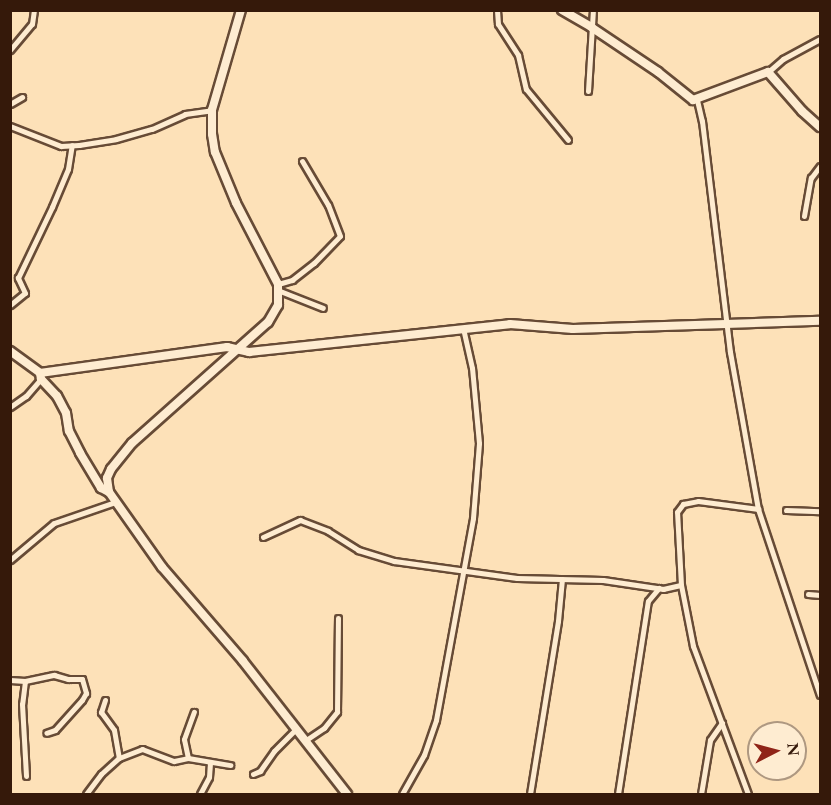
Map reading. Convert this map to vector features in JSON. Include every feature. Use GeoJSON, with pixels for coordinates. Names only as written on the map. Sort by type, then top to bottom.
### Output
{"type":"FeatureCollection","features":[{"type":"Feature","properties":{"kind":"street"},"geometry":{"type":"LineString","coordinates":[[10,50],[32,24],[34,10]]}},
{"type":"Feature","properties":{"kind":"street"},"geometry":{"type":"LineString","coordinates":[[241,10],[212,110],[212,134],[221,168],[279,287],[276,313],[121,456],[107,478],[109,492],[115,502],[162,567],[243,661],[347,795]]}},
{"type":"Feature","properties":{"kind":"street"},"geometry":{"type":"LineString","coordinates":[[497,10],[498,24],[518,56],[526,89],[568,140]]}},
{"type":"Feature","properties":{"kind":"street"},"geometry":{"type":"LineString","coordinates":[[562,10],[591,27],[658,72],[688,96],[697,100],[768,72],[783,59],[820,39]]}},
{"type":"Feature","properties":{"kind":"street"},"geometry":{"type":"LineString","coordinates":[[588,92],[592,10]]}},
{"type":"Feature","properties":{"kind":"street"},"geometry":{"type":"LineString","coordinates":[[768,72],[802,111],[820,127]]}},
{"type":"Feature","properties":{"kind":"street"},"geometry":{"type":"LineString","coordinates":[[10,104],[22,97]]}},
{"type":"Feature","properties":{"kind":"street"},"geometry":{"type":"LineString","coordinates":[[697,100],[702,121],[726,323],[758,509],[820,695]]}},
{"type":"Feature","properties":{"kind":"street"},"geometry":{"type":"LineString","coordinates":[[10,126],[60,146],[116,139],[152,129],[185,114],[212,110]]}},
{"type":"Feature","properties":{"kind":"street"},"geometry":{"type":"LineString","coordinates":[[10,305],[25,293],[18,278],[68,169],[72,145]]}},
{"type":"Feature","properties":{"kind":"street"},"geometry":{"type":"LineString","coordinates":[[279,287],[314,263],[340,236],[328,205],[302,160]]}},
{"type":"Feature","properties":{"kind":"street"},"geometry":{"type":"LineString","coordinates":[[804,216],[811,178],[820,166]]}},
{"type":"Feature","properties":{"kind":"street"},"geometry":{"type":"LineString","coordinates":[[279,287],[322,308]]}},
{"type":"Feature","properties":{"kind":"street"},"geometry":{"type":"LineString","coordinates":[[10,407],[26,396],[41,376],[218,348],[237,348],[249,352],[510,324],[573,329],[820,321]]}},
{"type":"Feature","properties":{"kind":"street"},"geometry":{"type":"LineString","coordinates":[[402,795],[424,755],[436,720],[473,518],[478,443],[474,379],[463,328]]}},
{"type":"Feature","properties":{"kind":"street"},"geometry":{"type":"LineString","coordinates":[[218,348],[226,361]]}},
{"type":"Feature","properties":{"kind":"street"},"geometry":{"type":"LineString","coordinates":[[10,351],[41,376],[57,396],[66,413],[69,431],[101,488],[109,492]]}},
{"type":"Feature","properties":{"kind":"street"},"geometry":{"type":"LineString","coordinates":[[748,795],[693,646],[681,585],[678,508],[687,501],[698,501],[758,509]]}},
{"type":"Feature","properties":{"kind":"street"},"geometry":{"type":"LineString","coordinates":[[10,560],[54,523],[115,502]]}},
{"type":"Feature","properties":{"kind":"street"},"geometry":{"type":"LineString","coordinates":[[786,510],[820,511]]}},
{"type":"Feature","properties":{"kind":"street"},"geometry":{"type":"LineString","coordinates":[[263,537],[300,520],[328,531],[358,550],[379,558],[463,572],[492,572],[518,578],[603,580],[659,588],[681,585]]}},
{"type":"Feature","properties":{"kind":"street"},"geometry":{"type":"LineString","coordinates":[[530,795],[558,621],[562,579]]}},
{"type":"Feature","properties":{"kind":"street"},"geometry":{"type":"LineString","coordinates":[[618,795],[648,601],[659,588]]}},
{"type":"Feature","properties":{"kind":"street"},"geometry":{"type":"LineString","coordinates":[[808,594],[820,595]]}},
{"type":"Feature","properties":{"kind":"street"},"geometry":{"type":"LineString","coordinates":[[306,740],[324,728],[337,712],[338,618]]}},
{"type":"Feature","properties":{"kind":"street"},"geometry":{"type":"LineString","coordinates":[[10,680],[25,681],[54,675],[68,679],[82,679],[86,693],[82,700],[55,730],[46,733]]}},
{"type":"Feature","properties":{"kind":"street"},"geometry":{"type":"LineString","coordinates":[[25,681],[22,704],[26,776]]}},
{"type":"Feature","properties":{"kind":"street"},"geometry":{"type":"LineString","coordinates":[[105,700],[101,711],[114,730],[119,758]]}},
{"type":"Feature","properties":{"kind":"street"},"geometry":{"type":"LineString","coordinates":[[188,758],[184,739],[194,712]]}},
{"type":"Feature","properties":{"kind":"street"},"geometry":{"type":"LineString","coordinates":[[701,795],[710,740],[722,723]]}},
{"type":"Feature","properties":{"kind":"street"},"geometry":{"type":"LineString","coordinates":[[252,774],[260,771],[274,751],[296,729]]}},
{"type":"Feature","properties":{"kind":"street"},"geometry":{"type":"LineString","coordinates":[[86,795],[101,774],[119,758],[142,749],[174,761],[188,758],[210,764],[230,765]]}},
{"type":"Feature","properties":{"kind":"street"},"geometry":{"type":"LineString","coordinates":[[200,795],[209,777],[210,764]]}}]}
